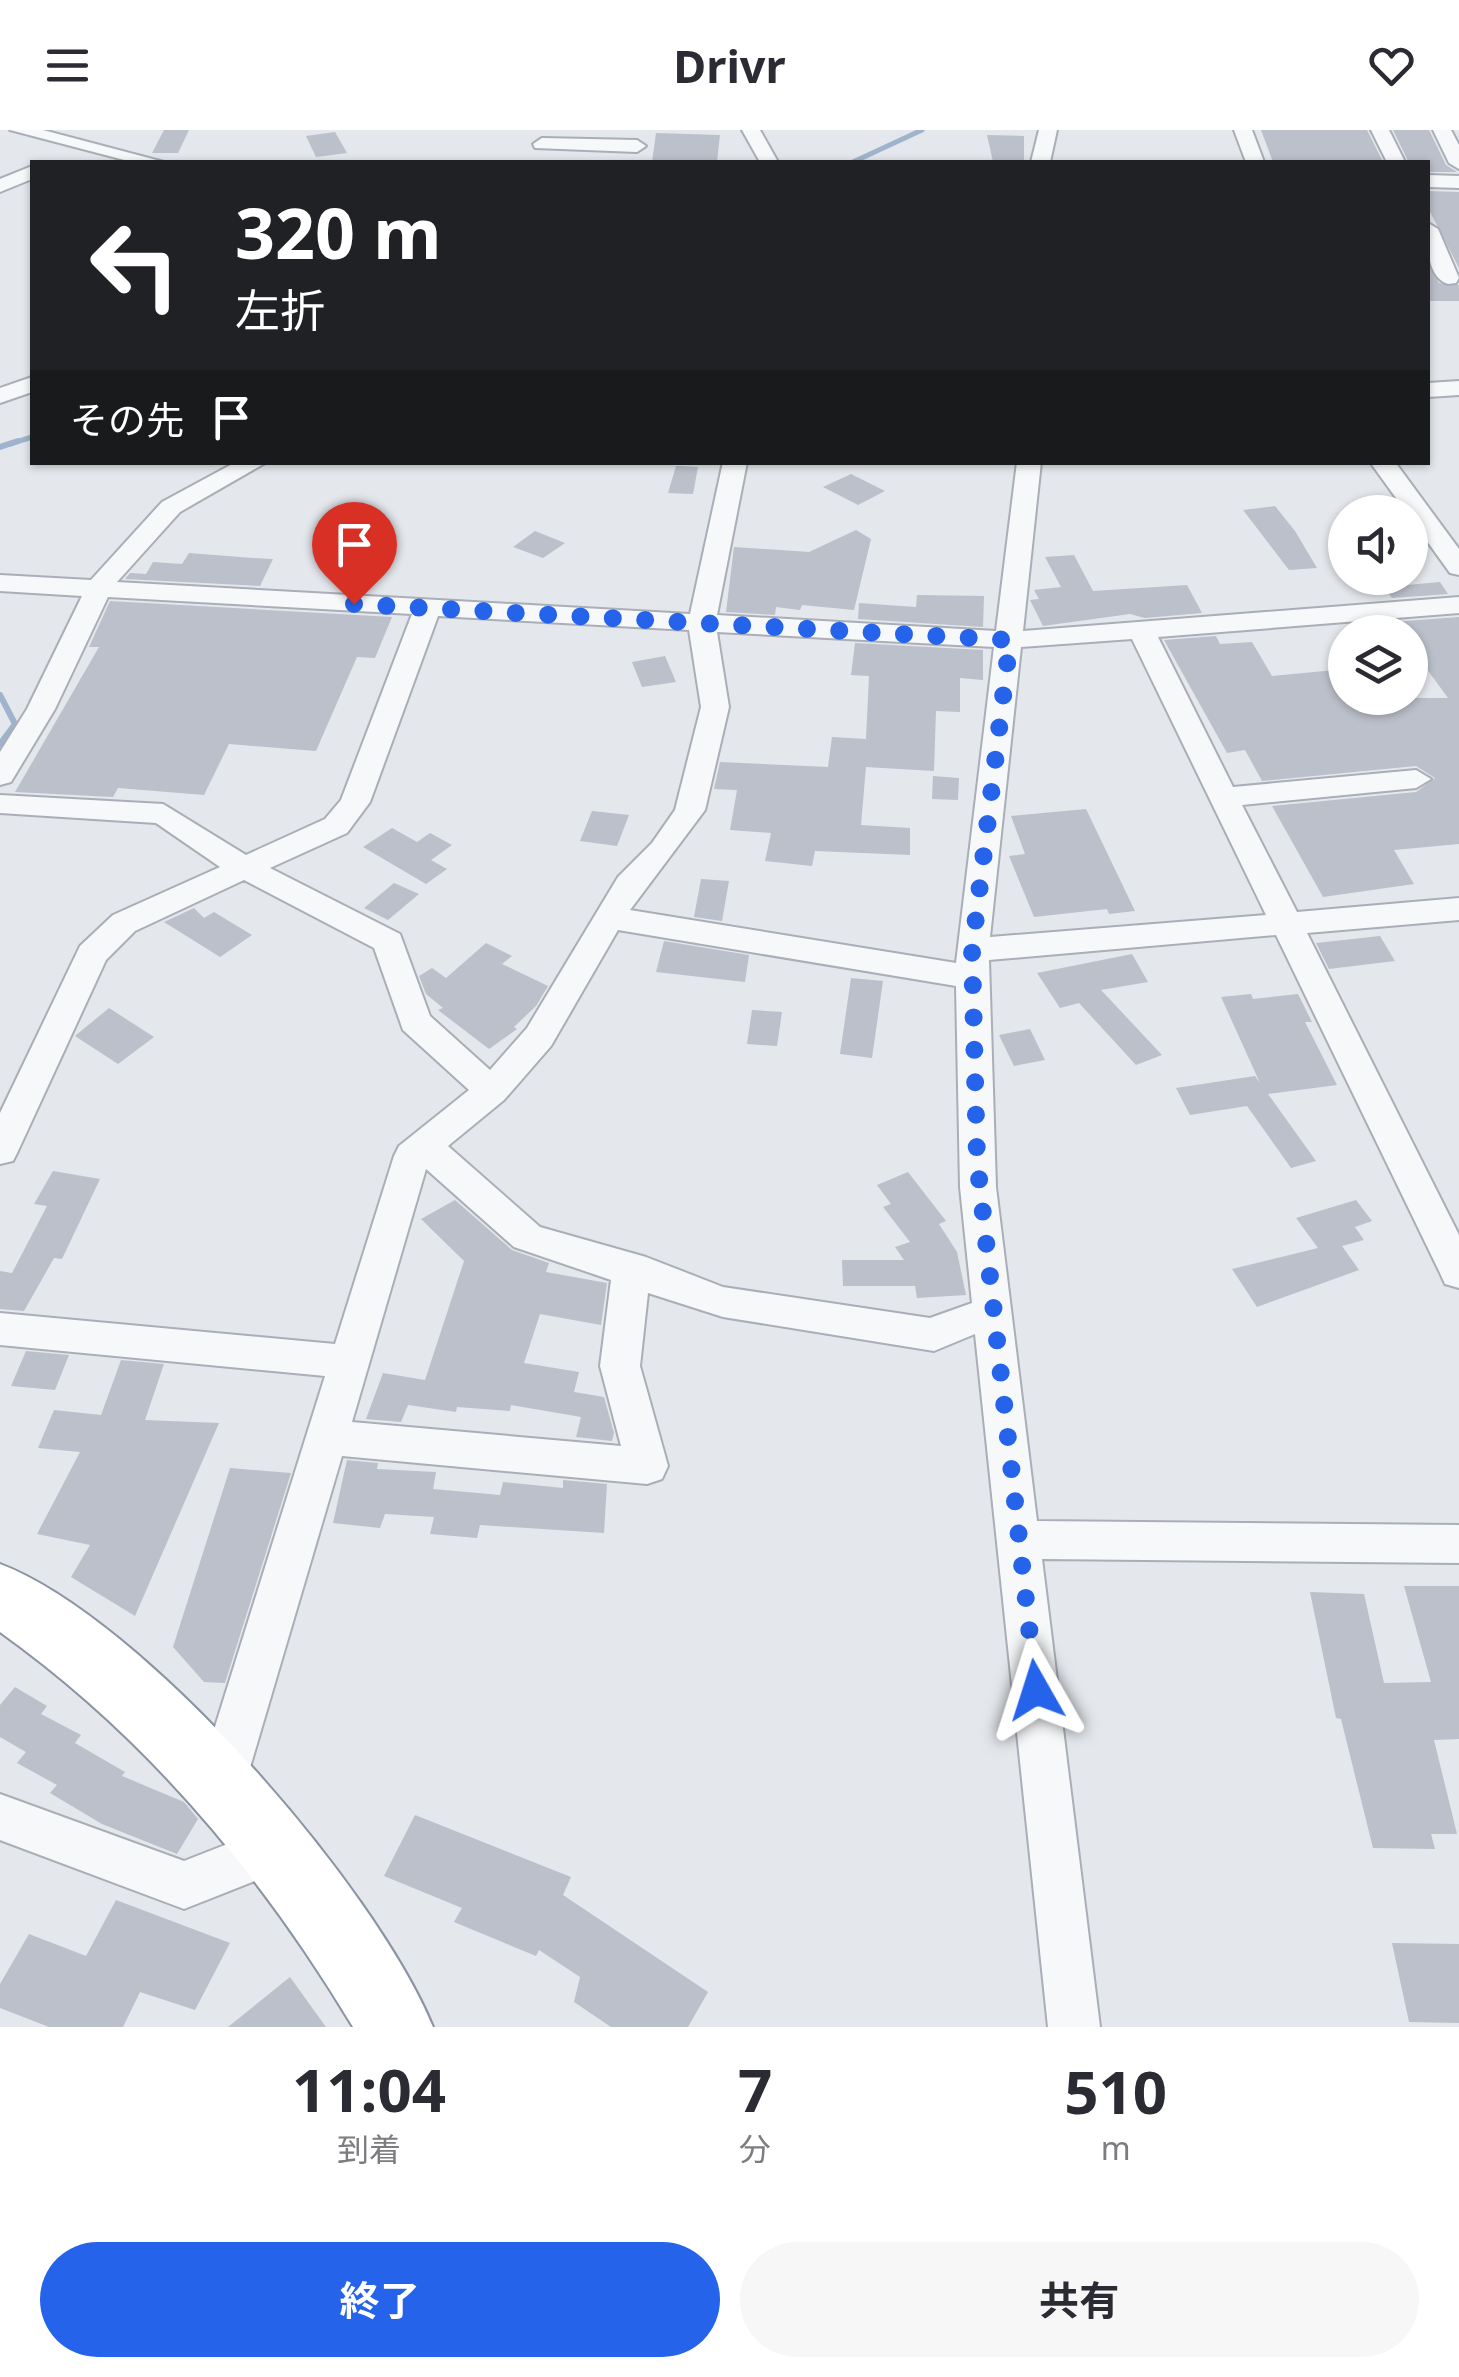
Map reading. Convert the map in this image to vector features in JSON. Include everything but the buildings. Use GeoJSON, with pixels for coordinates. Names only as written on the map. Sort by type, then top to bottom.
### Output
{"type":"FeatureCollection","features":[{"type":"Feature","properties":{"kind":"highway"},"geometry":{"type":"LineString","coordinates":[[0,1594],[141,1700],[222,1781],[298,1876],[395,2027]]}},
{"type":"Feature","properties":{"kind":"street"},"geometry":{"type":"LineString","coordinates":[[19,130],[146,160]]}},
{"type":"Feature","properties":{"kind":"street"},"geometry":{"type":"LineString","coordinates":[[751,130],[768,160]]}},
{"type":"Feature","properties":{"kind":"street"},"geometry":{"type":"LineString","coordinates":[[1041,160],[1048,130]]}},
{"type":"Feature","properties":{"kind":"street"},"geometry":{"type":"LineString","coordinates":[[1244,130],[1254,160]]}},
{"type":"Feature","properties":{"kind":"street"},"geometry":{"type":"LineString","coordinates":[[1380,130],[1395,160]]}},
{"type":"Feature","properties":{"kind":"street"},"geometry":{"type":"LineString","coordinates":[[1442,130],[1459,163]]}},
{"type":"Feature","properties":{"kind":"street"},"geometry":{"type":"LineString","coordinates":[[61,160],[120,136]]}},
{"type":"Feature","properties":{"kind":"street"},"geometry":{"type":"LineString","coordinates":[[542,146],[636,146]]}},
{"type":"Feature","properties":{"kind":"street"},"geometry":{"type":"LineString","coordinates":[[0,186],[30,173]]}},
{"type":"Feature","properties":{"kind":"street"},"geometry":{"type":"LineString","coordinates":[[1430,181],[1459,182]]}},
{"type":"Feature","properties":{"kind":"street"},"geometry":{"type":"LineString","coordinates":[[1430,230],[1459,231]]}},
{"type":"Feature","properties":{"kind":"street"},"geometry":{"type":"LineString","coordinates":[[1430,235],[1448,278]]}},
{"type":"Feature","properties":{"kind":"street"},"geometry":{"type":"LineString","coordinates":[[0,396],[30,385]]}},
{"type":"Feature","properties":{"kind":"street"},"geometry":{"type":"LineString","coordinates":[[1430,390],[1459,388]]}},
{"type":"Feature","properties":{"kind":"street"},"geometry":{"type":"LineString","coordinates":[[0,776],[41,709],[98,588],[171,508],[250,465]]}},
{"type":"Feature","properties":{"kind":"street"},"geometry":{"type":"LineString","coordinates":[[222,1781],[412,1156],[492,1091],[540,1036],[629,884],[663,850],[690,810],[716,707],[702,623],[734,465]]}},
{"type":"Feature","properties":{"kind":"street"},"geometry":{"type":"LineString","coordinates":[[1029,465],[973,963],[978,1187],[1074,2027]]}},
{"type":"Feature","properties":{"kind":"street"},"geometry":{"type":"LineString","coordinates":[[1384,465],[1459,568]]}},
{"type":"Feature","properties":{"kind":"street"},"geometry":{"type":"LineString","coordinates":[[0,583],[1010,640],[1459,605]]}},
{"type":"Feature","properties":{"kind":"street"},"geometry":{"type":"LineString","coordinates":[[0,1152],[92,954],[124,923],[241,866],[336,826],[355,802],[427,609]]}},
{"type":"Feature","properties":{"kind":"street"},"geometry":{"type":"LineString","coordinates":[[1141,630],[1459,1273]]}},
{"type":"Feature","properties":{"kind":"street"},"geometry":{"type":"LineString","coordinates":[[1223,797],[1416,779]]}},
{"type":"Feature","properties":{"kind":"street"},"geometry":{"type":"LineString","coordinates":[[0,804],[163,814],[241,866],[388,942],[416,1022],[492,1091]]}},
{"type":"Feature","properties":{"kind":"street"},"geometry":{"type":"LineString","coordinates":[[610,918],[973,963],[1286,925],[1459,909]]}},
{"type":"Feature","properties":{"kind":"street"},"geometry":{"type":"LineString","coordinates":[[424,1146],[527,1237],[632,1268],[723,1302],[934,1335],[964,1319],[993,1317]]}},
{"type":"Feature","properties":{"kind":"street"},"geometry":{"type":"LineString","coordinates":[[326,1437],[647,1466],[620,1366],[632,1268]]}},
{"type":"Feature","properties":{"kind":"street"},"geometry":{"type":"LineString","coordinates":[[0,1329],[348,1362]]}},
{"type":"Feature","properties":{"kind":"street"},"geometry":{"type":"LineString","coordinates":[[1019,1540],[1459,1544]]}},
{"type":"Feature","properties":{"kind":"street"},"geometry":{"type":"LineString","coordinates":[[0,1817],[184,1885],[276,1849]]}},
{"type":"Feature","properties":{"kind":"waterway"},"geometry":{"type":"LineString","coordinates":[[857,160],[922,130]]}},
{"type":"Feature","properties":{"kind":"waterway"},"geometry":{"type":"LineString","coordinates":[[10,444],[30,438]]}},
{"type":"Feature","properties":{"kind":"waterway"},"geometry":{"type":"LineString","coordinates":[[0,447],[18,441]]}},
{"type":"Feature","properties":{"kind":"waterway"},"geometry":{"type":"LineString","coordinates":[[0,695],[15,724],[0,744]]}},
{"type":"Feature","properties":{"kind":"route"},"geometry":{"type":"LineString","coordinates":[[354,604],[1010,640],[972,950],[977,1160],[1036,1690]]}}]}
